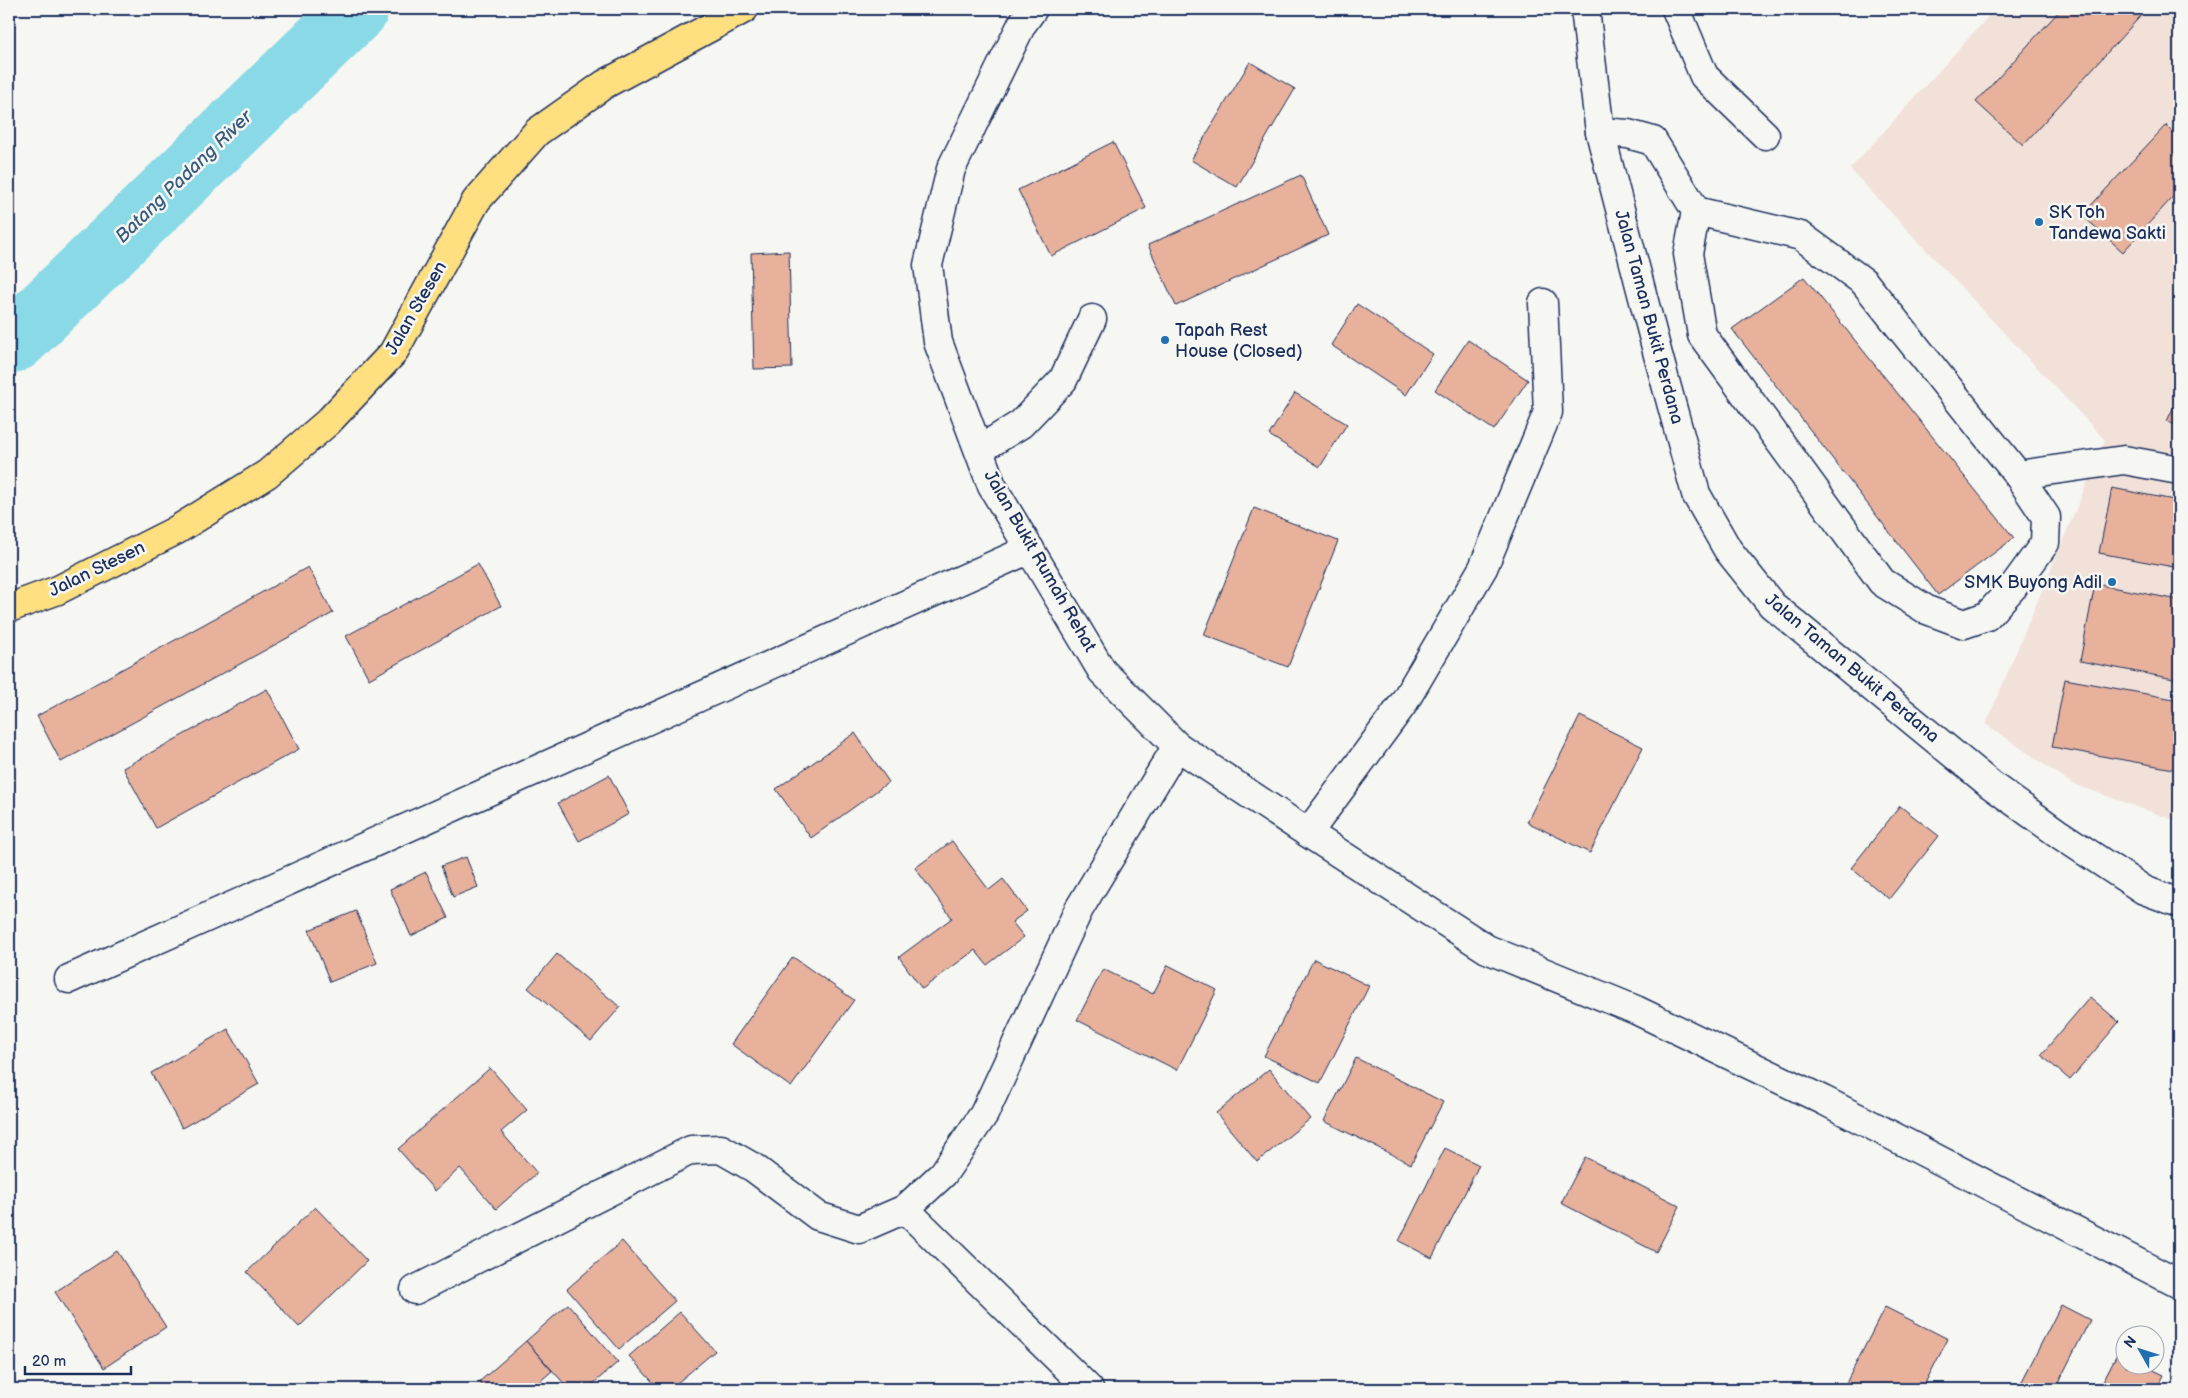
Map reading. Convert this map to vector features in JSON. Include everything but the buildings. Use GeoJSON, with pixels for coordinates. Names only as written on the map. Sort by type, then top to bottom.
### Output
{"type":"FeatureCollection","features":[{"type":"Feature","properties":{"kind":"main road","name":"Jalan Stesen"},"geometry":{"type":"LineString","coordinates":[[9,608],[58,590],[175,532],[267,474],[328,422],[394,353],[476,201],[537,132],[605,84],[744,9]]}},
{"type":"Feature","properties":{"kind":"street","name":"Jalan Bukit Rumah Rehat"},"geometry":{"type":"LineString","coordinates":[[1033,9],[1022,24],[950,169],[928,265],[938,342],[992,486],[1102,671],[1177,746],[1308,834],[1488,949],[1636,1010],[1823,1100],[2179,1284]]}},
{"type":"Feature","properties":{"kind":"street","name":"Jalan Taman Bukit Perdana"},"geometry":{"type":"LineString","coordinates":[[1585,9],[1600,132],[1696,494],[1728,550],[1772,605],[1991,784],[2059,834],[2144,890],[2179,903]]}},
{"type":"Feature","properties":{"kind":"street"},"geometry":{"type":"LineString","coordinates":[[1676,9],[1704,76],[1766,135]]}},
{"type":"Feature","properties":{"kind":"street"},"geometry":{"type":"LineString","coordinates":[[1600,132],[1628,134],[1653,141],[1696,211],[1688,254],[1702,335],[1882,582],[1927,610],[1964,624],[1987,616],[2013,587],[2045,543],[2046,517],[2018,475],[1864,282],[1801,236],[1696,211]]}},
{"type":"Feature","properties":{"kind":"street"},"geometry":{"type":"LineString","coordinates":[[1308,834],[1403,704],[1483,568],[1548,412],[1543,303]]}},
{"type":"Feature","properties":{"kind":"street"},"geometry":{"type":"LineString","coordinates":[[979,450],[1022,424],[1063,380],[1092,319]]}},
{"type":"Feature","properties":{"kind":"street"},"geometry":{"type":"LineString","coordinates":[[2018,475],[2124,460],[2179,470]]}},
{"type":"Feature","properties":{"kind":"street"},"geometry":{"type":"LineString","coordinates":[[70,979],[1030,549]]}},
{"type":"Feature","properties":{"kind":"street"},"geometry":{"type":"LineString","coordinates":[[415,1290],[690,1150],[720,1149],[754,1168],[818,1216],[859,1229],[905,1209],[943,1174],[984,1114],[1079,909],[1177,746]]}},
{"type":"Feature","properties":{"kind":"street"},"geometry":{"type":"LineString","coordinates":[[905,1209],[1089,1389]]}},
{"type":"Feature","properties":{"kind":"shaded area","name":"SK Toh Tandewa Sakti"},"geometry":{"type":"Polygon","coordinates":[[[1995,9],[2179,9],[2179,822],[2071,783],[1986,724],[2105,440],[1850,169],[1995,9]]]}},
{"type":"Feature","properties":{"kind":"waterway","name":"Batang Padang River"},"geometry":{"type":"LineString","coordinates":[[9,342],[15,340],[357,9]]}},
{"type":"Feature","properties":{"kind":"place","name":"SK Toh Tandewa Sakti"},"geometry":{"type":"Point","coordinates":[2039,222]}},
{"type":"Feature","properties":{"kind":"place","name":"Tapah Rest House (Closed)"},"geometry":{"type":"Point","coordinates":[1165,340]}},
{"type":"Feature","properties":{"kind":"place","name":"SMK Buyong Adil"},"geometry":{"type":"Point","coordinates":[2112,582]}}]}
